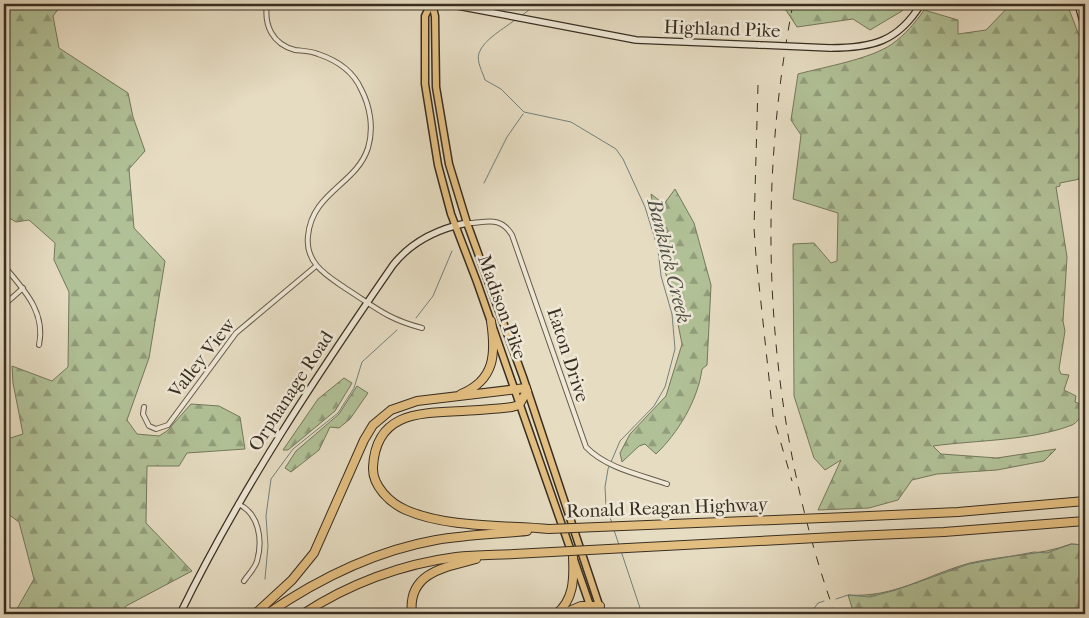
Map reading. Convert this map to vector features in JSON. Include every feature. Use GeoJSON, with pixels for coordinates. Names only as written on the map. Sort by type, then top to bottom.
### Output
{"type":"FeatureCollection","features":[{"type":"Feature","properties":{"kind":"highway"},"geometry":{"type":"LineString","coordinates":[[451,397],[476,385],[488,371],[494,350],[490,321]]}},
{"type":"Feature","properties":{"kind":"highway"},"geometry":{"type":"LineString","coordinates":[[255,614],[292,580],[314,553],[372,425],[381,417],[400,406],[451,397],[527,390],[519,405],[411,415],[396,422],[383,434],[374,453],[374,478],[385,495],[405,510],[452,522],[501,529]]}},
{"type":"Feature","properties":{"kind":"highway","name":"Ronald Reagan Highway"},"geometry":{"type":"LineString","coordinates":[[501,529],[549,529],[958,512],[1085,501]]}},
{"type":"Feature","properties":{"kind":"highway","name":"Ronald Reagan Highway"},"geometry":{"type":"LineString","coordinates":[[303,614],[340,593],[389,573],[448,558],[944,532],[1085,521]]}},
{"type":"Feature","properties":{"kind":"highway"},"geometry":{"type":"LineString","coordinates":[[267,614],[322,580],[365,560],[435,540],[501,529]]}},
{"type":"Feature","properties":{"kind":"highway"},"geometry":{"type":"LineString","coordinates":[[412,614],[413,596],[428,576],[443,567],[492,555]]}},
{"type":"Feature","properties":{"kind":"highway"},"geometry":{"type":"LineString","coordinates":[[556,614],[569,598],[573,587],[573,558]]}},
{"type":"Feature","properties":{"kind":"highway"},"geometry":{"type":"LineString","coordinates":[[562,614],[581,606],[600,611]]}},
{"type":"Feature","properties":{"kind":"main road","name":"Madison Pike"},"geometry":{"type":"LineString","coordinates":[[431,4],[435,16],[436,87],[444,139],[467,223],[527,390],[600,611]]}},
{"type":"Feature","properties":{"kind":"main road","name":"Madison Pike"},"geometry":{"type":"LineString","coordinates":[[431,4],[425,16],[427,103],[438,165],[456,225],[592,610]]}},
{"type":"Feature","properties":{"kind":"street"},"geometry":{"type":"LineString","coordinates":[[267,4],[266,22],[272,34],[284,45],[317,53],[336,62],[351,74],[360,86],[370,113],[370,136],[364,157],[352,173],[324,199],[311,220],[307,242],[310,254],[316,266],[323,273],[386,316],[422,328]]}},
{"type":"Feature","properties":{"kind":"street","name":"Highland Pike"},"geometry":{"type":"LineString","coordinates":[[447,4],[660,42],[760,44],[830,48],[864,47],[886,39],[906,25],[921,4]]}},
{"type":"Feature","properties":{"kind":"street"},"geometry":{"type":"LineString","coordinates":[[1078,4],[1085,29]]}},
{"type":"Feature","properties":{"kind":"street","name":"Eaton Drive"},"geometry":{"type":"LineString","coordinates":[[467,223],[496,221],[503,224],[512,235],[586,447],[596,455],[626,470],[667,484]]}},
{"type":"Feature","properties":{"kind":"street","name":"Orphanage Road"},"geometry":{"type":"LineString","coordinates":[[180,614],[238,504],[367,302],[408,247],[432,234],[467,223]]}},
{"type":"Feature","properties":{"kind":"street"},"geometry":{"type":"LineString","coordinates":[[4,266],[32,300],[37,311],[41,335],[39,345]]}},
{"type":"Feature","properties":{"kind":"street","name":"Valley View"},"geometry":{"type":"LineString","coordinates":[[144,407],[143,414],[149,426],[156,429],[168,426],[236,333],[316,266]]}},
{"type":"Feature","properties":{"kind":"street"},"geometry":{"type":"LineString","coordinates":[[4,304],[23,288]]}},
{"type":"Feature","properties":{"kind":"street"},"geometry":{"type":"LineString","coordinates":[[238,504],[252,514],[258,531],[257,561],[244,581]]}},
{"type":"Feature","properties":{"kind":"green space"},"geometry":{"type":"Polygon","coordinates":[[[4,4],[62,4],[53,16],[59,48],[128,93],[133,117],[145,151],[129,169],[134,228],[165,261],[149,358],[127,420],[137,434],[159,436],[167,431],[191,404],[219,406],[240,417],[245,449],[187,453],[179,466],[147,466],[146,523],[192,571],[126,606],[122,614],[14,614],[34,579],[19,522],[4,511],[4,440],[23,434],[13,383],[12,366],[52,381],[68,367],[69,292],[54,260],[55,243],[29,220],[16,222],[4,215],[4,4]]]}},
{"type":"Feature","properties":{"kind":"green space"},"geometry":{"type":"Polygon","coordinates":[[[782,4],[906,4],[902,11],[870,30],[853,19],[797,27],[782,4]]]}},
{"type":"Feature","properties":{"kind":"green space"},"geometry":{"type":"Polygon","coordinates":[[[1011,4],[1067,4],[1085,51],[1085,182],[1081,183],[1080,179],[1060,183],[1060,186],[1056,187],[1067,257],[1063,321],[1065,331],[1059,369],[1061,374],[1069,375],[1064,390],[1076,396],[1075,402],[1083,405],[1085,411],[1072,425],[1039,434],[933,446],[941,454],[997,458],[1056,449],[1044,461],[997,470],[937,474],[912,480],[898,500],[869,508],[818,510],[841,460],[825,470],[814,458],[794,396],[793,244],[814,243],[831,263],[837,261],[838,213],[793,199],[801,135],[791,120],[798,74],[860,58],[883,49],[905,33],[924,10],[958,20],[958,34],[986,30],[1011,4]]]}},
{"type":"Feature","properties":{"kind":"green space"},"geometry":{"type":"Polygon","coordinates":[[[675,189],[694,223],[711,285],[707,365],[702,369],[700,381],[686,415],[664,446],[656,454],[645,444],[639,446],[622,462],[620,453],[630,434],[666,396],[682,344],[671,289],[663,266],[651,194],[664,204],[675,189]]]}},
{"type":"Feature","properties":{"kind":"green space"},"geometry":{"type":"Polygon","coordinates":[[[344,378],[352,383],[335,411],[288,450],[283,450],[318,399],[344,378]]]}},
{"type":"Feature","properties":{"kind":"green space"},"geometry":{"type":"Polygon","coordinates":[[[357,386],[368,393],[350,419],[339,428],[330,427],[319,450],[291,472],[285,468],[296,451],[339,414],[357,386]]]}},
{"type":"Feature","properties":{"kind":"green space"},"geometry":{"type":"Polygon","coordinates":[[[1071,544],[1085,545],[1085,614],[854,614],[848,595],[881,593],[910,585],[970,563],[1046,551],[1071,544]]]}},
{"type":"Feature","properties":{"kind":"waterway","name":"Banklick Creek"},"geometry":{"type":"LineString","coordinates":[[521,16],[537,4]]}},
{"type":"Feature","properties":{"kind":"waterway","name":"Banklick Creek"},"geometry":{"type":"LineString","coordinates":[[515,20],[485,43],[479,53],[479,63],[485,80],[501,89],[524,112],[571,122],[616,149],[623,159],[645,207],[658,249],[661,276],[672,314],[675,349],[665,387],[654,406],[620,441],[608,469],[605,487],[606,506],[612,523]]}},
{"type":"Feature","properties":{"kind":"waterway"},"geometry":{"type":"LineString","coordinates":[[484,183],[507,137],[523,114]]}},
{"type":"Feature","properties":{"kind":"waterway"},"geometry":{"type":"LineString","coordinates":[[416,318],[433,296],[452,251]]}},
{"type":"Feature","properties":{"kind":"waterway"},"geometry":{"type":"LineString","coordinates":[[265,579],[268,546],[266,516],[271,479],[293,449],[338,413],[354,388],[362,362],[397,330]]}},
{"type":"Feature","properties":{"kind":"waterway","name":"Banklick Creek"},"geometry":{"type":"LineString","coordinates":[[614,530],[619,545]]}},
{"type":"Feature","properties":{"kind":"waterway"},"geometry":{"type":"LineString","coordinates":[[836,599],[848,595],[870,597],[896,590],[969,564],[1034,552],[1047,553],[1071,544],[1085,545]]}},
{"type":"Feature","properties":{"kind":"waterway","name":"Banklick Creek"},"geometry":{"type":"LineString","coordinates":[[621,551],[642,614]]}},
{"type":"Feature","properties":{"kind":"waterway"},"geometry":{"type":"LineString","coordinates":[[810,614],[818,603],[824,601]]}},
{"type":"Feature","properties":{"kind":"railway"},"geometry":{"type":"LineString","coordinates":[[793,4],[781,80],[773,157],[771,234],[774,312],[781,389],[794,466],[812,541],[835,614]]}},
{"type":"Feature","properties":{"kind":"railway"},"geometry":{"type":"LineString","coordinates":[[758,85],[754,228],[756,256],[773,416],[792,481]]}}]}
